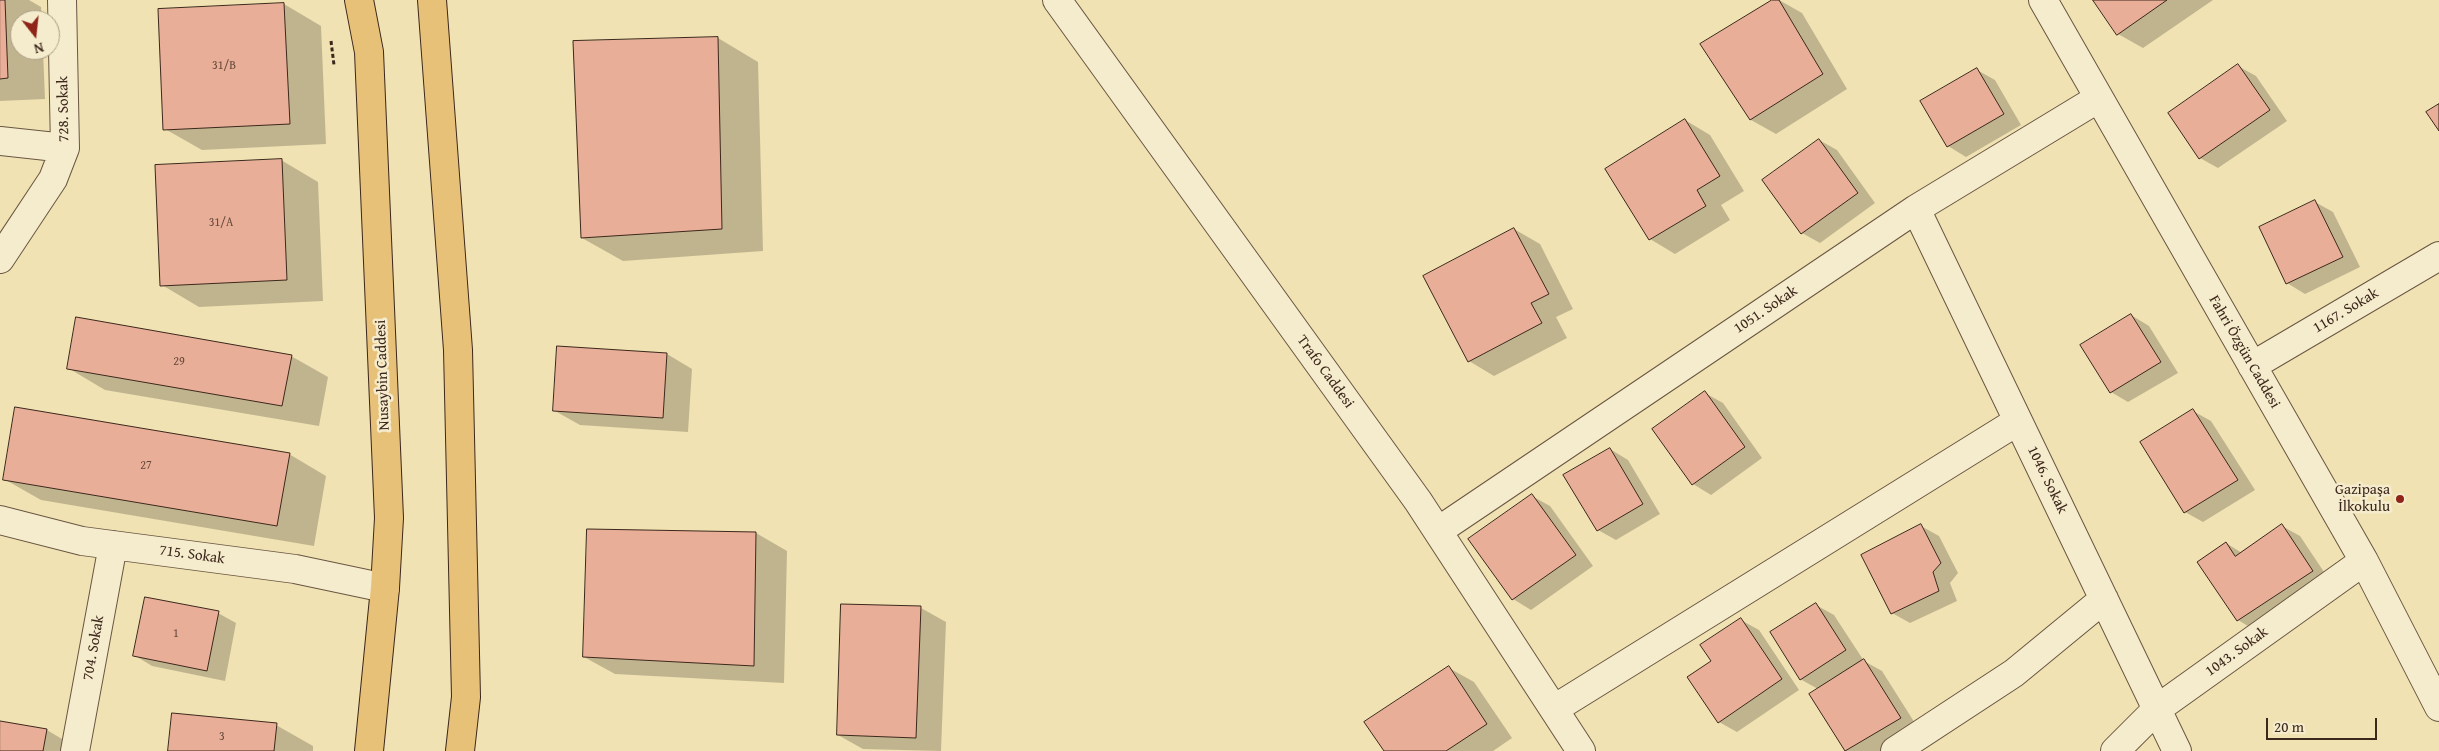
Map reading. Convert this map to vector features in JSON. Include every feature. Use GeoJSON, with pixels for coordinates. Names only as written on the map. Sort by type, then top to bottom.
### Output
{"type":"FeatureCollection","features":[{"type":"Feature","properties":{"kind":"main road","name":"Nusaybin Caddesi"},"geometry":{"type":"LineString","coordinates":[[360,0],[369,52],[390,518],[369,751]]}},
{"type":"Feature","properties":{"kind":"main road"},"geometry":{"type":"LineString","coordinates":[[432,0],[458,350],[466,697],[460,751]]}},
{"type":"Feature","properties":{"kind":"street","name":"728. Sokak"},"geometry":{"type":"LineString","coordinates":[[0,259],[52,179],[64,148],[62,0]]}},
{"type":"Feature","properties":{"kind":"street","name":"Trafo Caddesi"},"geometry":{"type":"LineString","coordinates":[[1057,0],[1438,531],[1581,751]]}},
{"type":"Feature","properties":{"kind":"street","name":"Fahri Özgün Caddesi"},"geometry":{"type":"LineString","coordinates":[[2043,0],[2364,561],[2439,706]]}},
{"type":"Feature","properties":{"kind":"street","name":"1051. Sokak"},"geometry":{"type":"LineString","coordinates":[[1438,531],[1916,209],[2099,98]]}},
{"type":"Feature","properties":{"kind":"street"},"geometry":{"type":"LineString","coordinates":[[0,141],[64,148]]}},
{"type":"Feature","properties":{"kind":"street","name":"1046. Sokak"},"geometry":{"type":"LineString","coordinates":[[1916,209],[2177,751]]}},
{"type":"Feature","properties":{"kind":"street","name":"1167. Sokak"},"geometry":{"type":"LineString","coordinates":[[2252,366],[2439,256]]}},
{"type":"Feature","properties":{"kind":"street"},"geometry":{"type":"LineString","coordinates":[[1554,709],[2018,421]]}},
{"type":"Feature","properties":{"kind":"street","name":"715. Sokak"},"geometry":{"type":"LineString","coordinates":[[0,520],[82,541],[295,569],[385,588]]}},
{"type":"Feature","properties":{"kind":"street","name":"704. Sokak"},"geometry":{"type":"LineString","coordinates":[[75,751],[113,545]]}},
{"type":"Feature","properties":{"kind":"street","name":"1043. Sokak"},"geometry":{"type":"LineString","coordinates":[[2115,751],[2157,709],[2364,561]]}},
{"type":"Feature","properties":{"kind":"street"},"geometry":{"type":"LineString","coordinates":[[1895,751],[2014,673],[2104,599]]}},
{"type":"Feature","properties":{"kind":"building"},"geometry":{"type":"Polygon","coordinates":[[[0,0],[5,0],[8,78],[0,79],[0,0]]]}},
{"type":"Feature","properties":{"kind":"building"},"geometry":{"type":"Polygon","coordinates":[[[1772,0],[1779,0],[1823,74],[1750,120],[1700,44],[1772,0]]]}},
{"type":"Feature","properties":{"kind":"building"},"geometry":{"type":"Polygon","coordinates":[[[2093,0],[2167,0],[2117,35],[2093,0]]]}},
{"type":"Feature","properties":{"kind":"building"},"geometry":{"type":"Polygon","coordinates":[[[284,3],[290,124],[163,130],[158,9],[284,3]]]}},
{"type":"Feature","properties":{"kind":"building"},"geometry":{"type":"Polygon","coordinates":[[[718,37],[722,229],[581,238],[573,41],[718,37]]]}},
{"type":"Feature","properties":{"kind":"building"},"geometry":{"type":"Polygon","coordinates":[[[2238,64],[2270,110],[2199,159],[2168,113],[2238,64]]]}},
{"type":"Feature","properties":{"kind":"building"},"geometry":{"type":"Polygon","coordinates":[[[1977,68],[2004,114],[1947,147],[1920,101],[1977,68]]]}},
{"type":"Feature","properties":{"kind":"building"},"geometry":{"type":"Polygon","coordinates":[[[2439,104],[2439,131],[2426,112],[2439,104]]]}},
{"type":"Feature","properties":{"kind":"building"},"geometry":{"type":"Polygon","coordinates":[[[1685,119],[1720,176],[1697,190],[1706,206],[1649,240],[1605,169],[1685,119]]]}},
{"type":"Feature","properties":{"kind":"building"},"geometry":{"type":"Polygon","coordinates":[[[1819,139],[1858,193],[1801,234],[1762,180],[1819,139]]]}},
{"type":"Feature","properties":{"kind":"building"},"geometry":{"type":"Polygon","coordinates":[[[282,159],[287,280],[160,286],[155,165],[282,159]]]}},
{"type":"Feature","properties":{"kind":"building"},"geometry":{"type":"Polygon","coordinates":[[[2315,200],[2343,257],[2286,284],[2259,227],[2315,200]]]}},
{"type":"Feature","properties":{"kind":"building"},"geometry":{"type":"Polygon","coordinates":[[[1514,228],[1549,294],[1531,303],[1542,323],[1468,362],[1423,276],[1514,228]]]}},
{"type":"Feature","properties":{"kind":"building"},"geometry":{"type":"Polygon","coordinates":[[[2131,314],[2161,362],[2110,393],[2080,345],[2131,314]]]}},
{"type":"Feature","properties":{"kind":"building"},"geometry":{"type":"Polygon","coordinates":[[[76,317],[292,355],[282,406],[67,369],[76,317]]]}},
{"type":"Feature","properties":{"kind":"building"},"geometry":{"type":"Polygon","coordinates":[[[557,346],[667,353],[663,418],[553,411],[557,346]]]}},
{"type":"Feature","properties":{"kind":"building"},"geometry":{"type":"Polygon","coordinates":[[[1705,391],[1745,447],[1692,485],[1652,429],[1705,391]]]}},
{"type":"Feature","properties":{"kind":"building"},"geometry":{"type":"Polygon","coordinates":[[[15,407],[290,453],[277,526],[3,480],[15,407]]]}},
{"type":"Feature","properties":{"kind":"building"},"geometry":{"type":"Polygon","coordinates":[[[2193,409],[2238,480],[2184,513],[2140,442],[2193,409]]]}},
{"type":"Feature","properties":{"kind":"building"},"geometry":{"type":"Polygon","coordinates":[[[1610,448],[1643,504],[1597,531],[1563,475],[1610,448]]]}},
{"type":"Feature","properties":{"kind":"building"},"geometry":{"type":"Polygon","coordinates":[[[1532,494],[1576,555],[1512,600],[1468,539],[1532,494]]]}},
{"type":"Feature","properties":{"kind":"building"},"geometry":{"type":"Polygon","coordinates":[[[1921,524],[1941,563],[1933,572],[1939,591],[1891,614],[1861,555],[1921,524]]]}},
{"type":"Feature","properties":{"kind":"building"},"geometry":{"type":"Polygon","coordinates":[[[2282,524],[2313,571],[2237,621],[2197,562],[2226,542],[2235,556],[2282,524]]]}},
{"type":"Feature","properties":{"kind":"building"},"geometry":{"type":"Polygon","coordinates":[[[587,529],[756,532],[754,666],[583,657],[587,529]]]}},
{"type":"Feature","properties":{"kind":"building"},"geometry":{"type":"Polygon","coordinates":[[[145,597],[219,611],[207,671],[133,656],[145,597]]]}},
{"type":"Feature","properties":{"kind":"building"},"geometry":{"type":"Polygon","coordinates":[[[1816,603],[1846,650],[1800,680],[1770,632],[1816,603]]]}},
{"type":"Feature","properties":{"kind":"building"},"geometry":{"type":"Polygon","coordinates":[[[841,604],[921,606],[916,738],[837,735],[841,604]]]}},
{"type":"Feature","properties":{"kind":"building"},"geometry":{"type":"Polygon","coordinates":[[[1741,618],[1782,679],[1718,723],[1687,677],[1711,661],[1700,645],[1741,618]]]}},
{"type":"Feature","properties":{"kind":"building"},"geometry":{"type":"Polygon","coordinates":[[[1864,659],[1901,718],[1845,751],[1809,694],[1864,659]]]}},
{"type":"Feature","properties":{"kind":"building"},"geometry":{"type":"Polygon","coordinates":[[[1449,666],[1487,724],[1446,751],[1384,751],[1364,722],[1449,666]]]}},
{"type":"Feature","properties":{"kind":"building"},"geometry":{"type":"Polygon","coordinates":[[[172,713],[277,723],[274,751],[168,751],[172,713]]]}},
{"type":"Feature","properties":{"kind":"building"},"geometry":{"type":"Polygon","coordinates":[[[0,721],[47,729],[43,751],[0,751],[0,721]]]}},
{"type":"Feature","properties":{"kind":"place","name":"Gazipaşa İlkokulu"},"geometry":{"type":"Point","coordinates":[2400,499]}}]}
